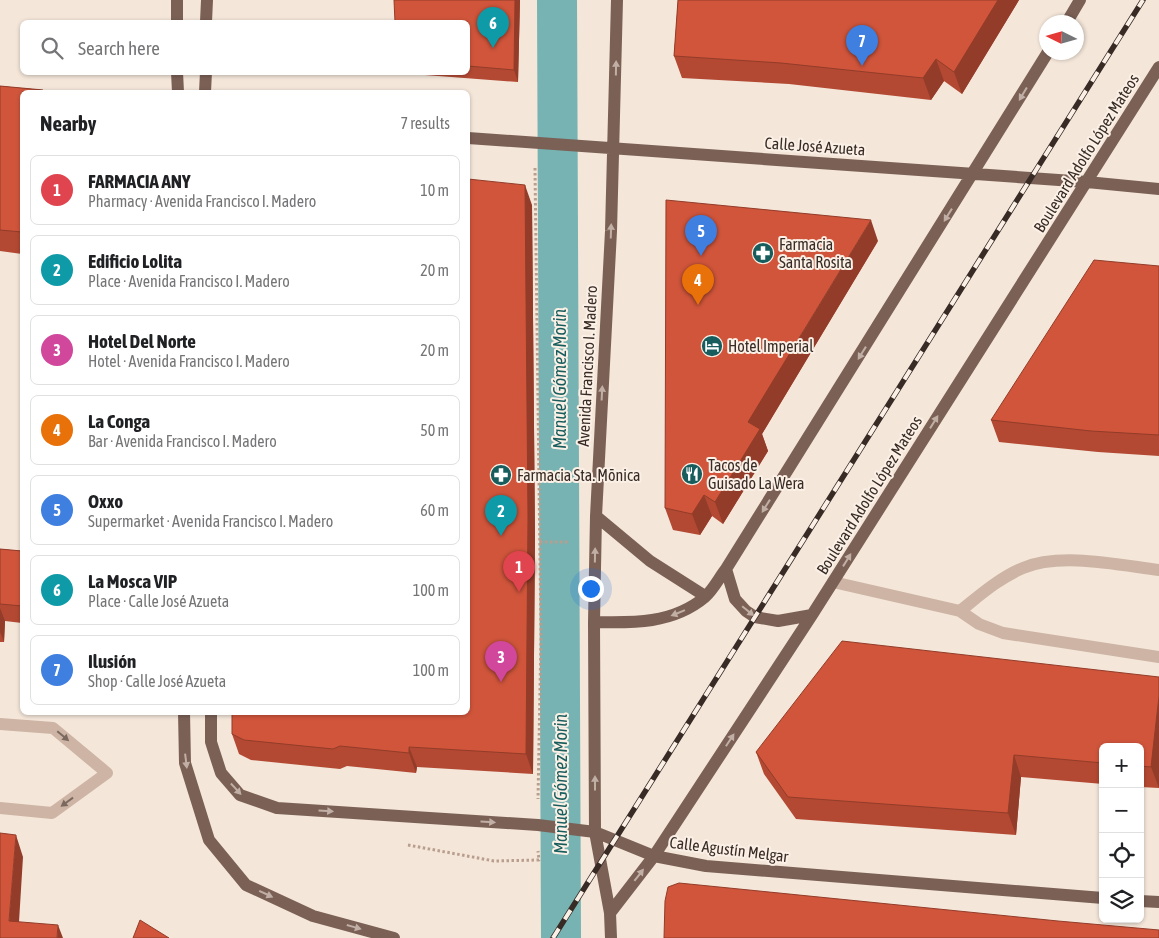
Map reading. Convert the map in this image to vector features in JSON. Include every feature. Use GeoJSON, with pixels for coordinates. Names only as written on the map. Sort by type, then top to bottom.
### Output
{"type":"FeatureCollection","features":[{"type":"Feature","properties":{"kind":"main road"},"geometry":{"type":"LineString","coordinates":[[177,0],[177,20]]}},
{"type":"Feature","properties":{"kind":"main road"},"geometry":{"type":"LineString","coordinates":[[206,20],[207,0]]}},
{"type":"Feature","properties":{"kind":"main road","name":"Avenida Francisco I. Madero"},"geometry":{"type":"LineString","coordinates":[[610,913],[595,832],[594,622],[596,516],[618,0]]}},
{"type":"Feature","properties":{"kind":"main road"},"geometry":{"type":"LineString","coordinates":[[1071,15],[1080,0]]}},
{"type":"Feature","properties":{"kind":"main road"},"geometry":{"type":"LineString","coordinates":[[594,622],[632,623],[680,614],[706,596],[726,569],[974,174],[1043,60]]}},
{"type":"Feature","properties":{"kind":"main road","name":"Boulevard Adolfo López Mateos"},"geometry":{"type":"LineString","coordinates":[[610,913],[654,856],[812,615],[1159,67]]}},
{"type":"Feature","properties":{"kind":"main road"},"geometry":{"type":"LineString","coordinates":[[177,75],[178,90]]}},
{"type":"Feature","properties":{"kind":"main road"},"geometry":{"type":"LineString","coordinates":[[206,75],[206,90]]}},
{"type":"Feature","properties":{"kind":"main road","name":"Calle José Azueta"},"geometry":{"type":"LineString","coordinates":[[470,138],[1087,182],[1159,189]]}},
{"type":"Feature","properties":{"kind":"main road"},"geometry":{"type":"LineString","coordinates":[[596,516],[650,561],[706,596]]}},
{"type":"Feature","properties":{"kind":"main road"},"geometry":{"type":"LineString","coordinates":[[726,569],[735,599],[746,612],[755,617],[778,621],[812,615]]}},
{"type":"Feature","properties":{"kind":"main road"},"geometry":{"type":"LineString","coordinates":[[184,715],[185,763],[209,840],[246,885],[313,916],[394,938]]}},
{"type":"Feature","properties":{"kind":"main road","name":"Calle Agustín Melgar"},"geometry":{"type":"LineString","coordinates":[[211,715],[211,742],[221,773],[240,795],[277,808],[538,825],[595,832],[654,856],[706,866],[1099,898]]}},
{"type":"Feature","properties":{"kind":"main road"},"geometry":{"type":"LineString","coordinates":[[1144,901],[1159,902]]}},
{"type":"Feature","properties":{"kind":"main road"},"geometry":{"type":"LineString","coordinates":[[610,913],[611,938]]}},
{"type":"Feature","properties":{"kind":"street"},"geometry":{"type":"LineString","coordinates":[[960,611],[995,584],[1023,568],[1041,563],[1074,560],[1159,570]]}},
{"type":"Feature","properties":{"kind":"street"},"geometry":{"type":"LineString","coordinates":[[833,582],[960,611],[979,624],[1003,633],[1159,657]]}},
{"type":"Feature","properties":{"kind":"street"},"geometry":{"type":"LineString","coordinates":[[0,724],[53,728],[106,773],[52,813],[0,808]]}},
{"type":"Feature","properties":{"kind":"path"},"geometry":{"type":"LineString","coordinates":[[401,844],[494,861],[539,860],[541,636],[535,143]]}},
{"type":"Feature","properties":{"kind":"building"},"geometry":{"type":"Polygon","coordinates":[[[394,0],[515,0],[514,70],[470,66],[470,20],[395,20],[394,0]]]}},
{"type":"Feature","properties":{"kind":"building"},"geometry":{"type":"Polygon","coordinates":[[[678,0],[998,0],[954,72],[936,59],[923,78],[781,63],[674,56],[678,0]]]}},
{"type":"Feature","properties":{"kind":"building"},"geometry":{"type":"Polygon","coordinates":[[[0,86],[43,90],[20,90],[20,232],[0,230],[0,86]]]}},
{"type":"Feature","properties":{"kind":"building"},"geometry":{"type":"Polygon","coordinates":[[[470,179],[525,185],[528,517],[526,754],[409,747],[409,753],[340,746],[333,749],[244,740],[232,734],[232,715],[470,715],[470,179]]]}},
{"type":"Feature","properties":{"kind":"building"},"geometry":{"type":"Polygon","coordinates":[[[666,200],[871,220],[748,422],[760,429],[715,502],[704,495],[692,514],[665,508],[666,200]]]}},
{"type":"Feature","properties":{"kind":"building"},"geometry":{"type":"Polygon","coordinates":[[[1094,260],[1159,266],[1159,435],[1091,431],[991,420],[1094,260]]]}},
{"type":"Feature","properties":{"kind":"building"},"geometry":{"type":"Polygon","coordinates":[[[0,549],[20,551],[20,606],[0,604],[0,549]]]}},
{"type":"Feature","properties":{"kind":"building"},"geometry":{"type":"Polygon","coordinates":[[[842,641],[1159,677],[1159,696],[1151,767],[1144,766],[1144,743],[1099,743],[1099,763],[1014,755],[1008,813],[788,797],[756,752],[842,641]]]}},
{"type":"Feature","properties":{"kind":"building"},"geometry":{"type":"Polygon","coordinates":[[[0,833],[16,835],[9,921],[58,925],[57,938],[0,938],[0,833]]]}},
{"type":"Feature","properties":{"kind":"building"},"geometry":{"type":"Polygon","coordinates":[[[679,883],[1159,930],[1159,938],[664,938],[665,901],[668,887],[679,883]]]}},
{"type":"Feature","properties":{"kind":"building"},"geometry":{"type":"Polygon","coordinates":[[[140,920],[169,938],[133,938],[140,920]]]}},
{"type":"Feature","properties":{"kind":"waterway","name":"Manuel Gómez Morin"},"geometry":{"type":"LineString","coordinates":[[557,0],[561,938]]}},
{"type":"Feature","properties":{"kind":"railway"},"geometry":{"type":"LineString","coordinates":[[553,938],[1143,0]]}},
{"type":"Feature","properties":{"kind":"place","name":"La Mosca VIP"},"geometry":{"type":"Point","coordinates":[493,48]}},
{"type":"Feature","properties":{"kind":"place","name":"Ilusión"},"geometry":{"type":"Point","coordinates":[862,66]}},
{"type":"Feature","properties":{"kind":"place","name":"Farmacia Santa Rosita"},"geometry":{"type":"Point","coordinates":[763,253]}},
{"type":"Feature","properties":{"kind":"place","name":"Oxxo"},"geometry":{"type":"Point","coordinates":[701,256]}},
{"type":"Feature","properties":{"kind":"place","name":"La Conga"},"geometry":{"type":"Point","coordinates":[698,305]}},
{"type":"Feature","properties":{"kind":"place","name":"Hotel Imperial"},"geometry":{"type":"Point","coordinates":[712,346]}},
{"type":"Feature","properties":{"kind":"place","name":"Tacos de Guisado La Wera"},"geometry":{"type":"Point","coordinates":[692,474]}},
{"type":"Feature","properties":{"kind":"place","name":"Farmacia Sta. Mōnica"},"geometry":{"type":"Point","coordinates":[501,475]}},
{"type":"Feature","properties":{"kind":"place","name":"Edificio Lolita"},"geometry":{"type":"Point","coordinates":[501,536]}},
{"type":"Feature","properties":{"kind":"place","name":"FARMACIA ANY"},"geometry":{"type":"Point","coordinates":[519,592]}},
{"type":"Feature","properties":{"kind":"place","name":"Hotel Del Norte"},"geometry":{"type":"Point","coordinates":[501,682]}}]}
